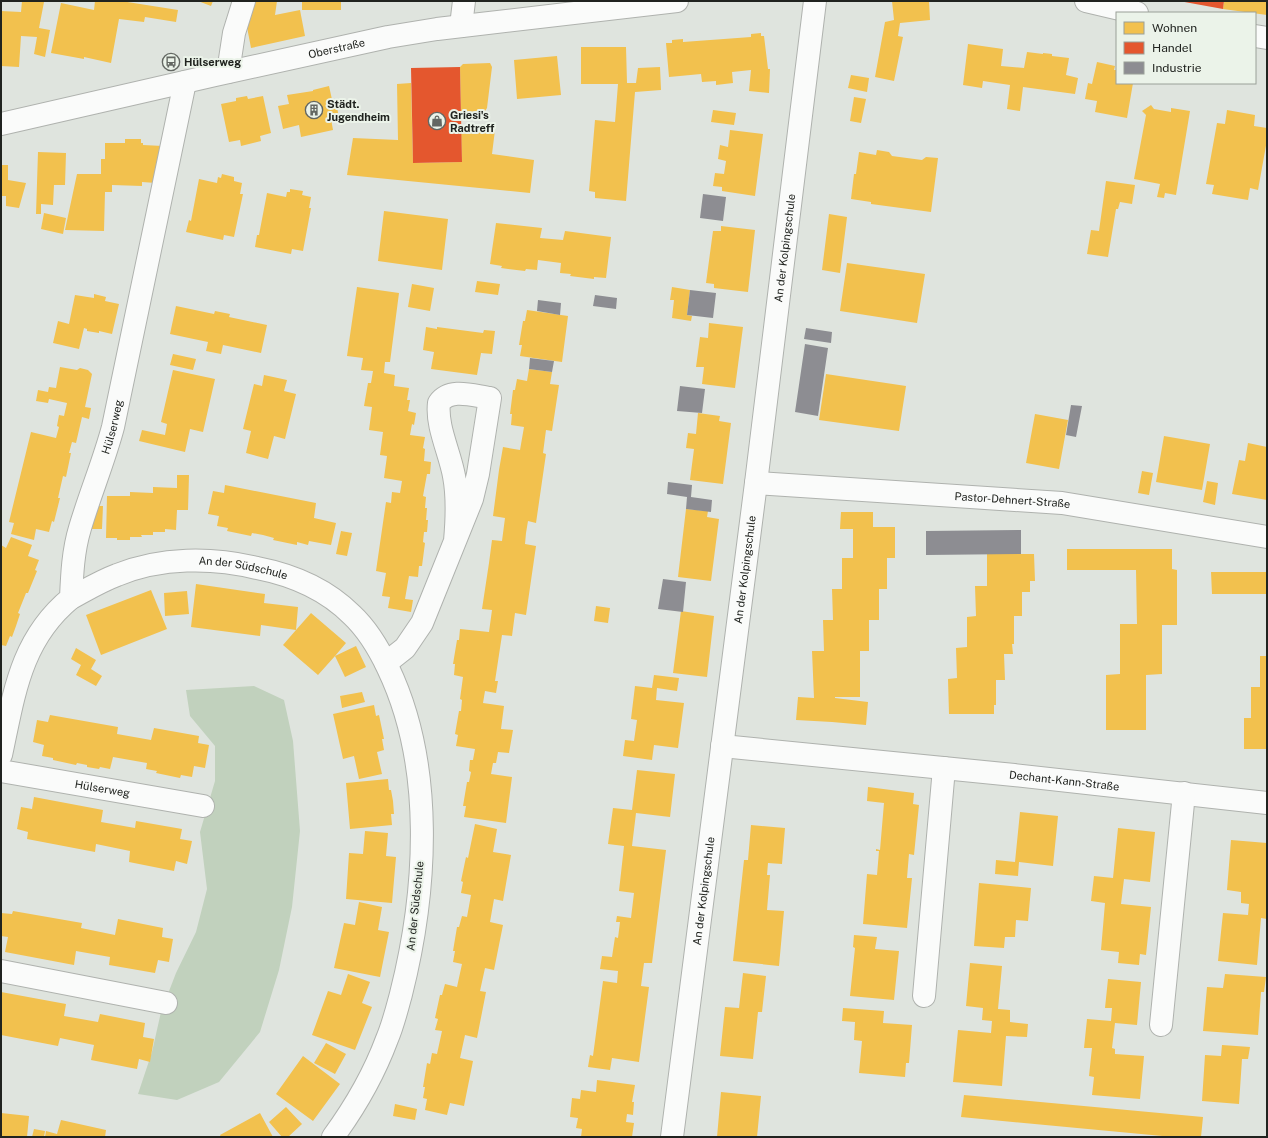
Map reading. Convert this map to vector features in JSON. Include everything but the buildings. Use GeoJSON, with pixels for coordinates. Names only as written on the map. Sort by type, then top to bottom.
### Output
{"type":"FeatureCollection","features":[{"type":"Feature","properties":{"kind":"street"},"geometry":{"type":"LineString","coordinates":[[228,72],[234,33],[244,1]]}},
{"type":"Feature","properties":{"kind":"street"},"geometry":{"type":"LineString","coordinates":[[461,26],[464,1]]}},
{"type":"Feature","properties":{"kind":"street","name":"Oberstraße"},"geometry":{"type":"LineString","coordinates":[[1,124],[388,37],[461,26],[677,1]]}},
{"type":"Feature","properties":{"kind":"street","name":"An der Kolpingschule"},"geometry":{"type":"LineString","coordinates":[[672,1137],[756,483],[815,1]]}},
{"type":"Feature","properties":{"kind":"street"},"geometry":{"type":"LineString","coordinates":[[1086,1],[1133,12]]}},
{"type":"Feature","properties":{"kind":"street"},"geometry":{"type":"LineString","coordinates":[[1256,36],[1267,38]]}},
{"type":"Feature","properties":{"kind":"street","name":"Hülserweg"},"geometry":{"type":"LineString","coordinates":[[71,598],[74,552],[79,529],[108,448],[113,427],[185,82]]}},
{"type":"Feature","properties":{"kind":"street"},"geometry":{"type":"LineString","coordinates":[[386,663],[405,648],[414,637],[422,623],[455,541],[474,491],[490,398],[453,394],[444,398],[439,403],[439,418],[455,481],[455,541]]}},
{"type":"Feature","properties":{"kind":"street","name":"Pastor-Dehnert-Straße"},"geometry":{"type":"LineString","coordinates":[[756,483],[1062,503],[1267,537]]}},
{"type":"Feature","properties":{"kind":"street","name":"An der Südschule"},"geometry":{"type":"LineString","coordinates":[[71,598],[119,574],[154,564],[183,561],[214,561],[252,566],[291,577],[309,584],[332,597],[353,615],[371,637],[386,663],[405,711],[413,743],[418,774],[421,820],[421,856],[418,900],[408,964],[388,1039],[365,1086],[333,1137]]}},
{"type":"Feature","properties":{"kind":"street"},"geometry":{"type":"LineString","coordinates":[[1,755],[8,685],[38,636],[53,615],[71,598]]}},
{"type":"Feature","properties":{"kind":"street","name":"Dechant-Kann-Straße"},"geometry":{"type":"LineString","coordinates":[[722,746],[1184,793],[1267,803]]}},
{"type":"Feature","properties":{"kind":"street"},"geometry":{"type":"LineString","coordinates":[[924,996],[944,768]]}},
{"type":"Feature","properties":{"kind":"street","name":"Hülserweg"},"geometry":{"type":"LineString","coordinates":[[1,771],[203,806]]}},
{"type":"Feature","properties":{"kind":"street"},"geometry":{"type":"LineString","coordinates":[[1161,1025],[1184,793]]}},
{"type":"Feature","properties":{"kind":"street"},"geometry":{"type":"LineString","coordinates":[[1,972],[166,1002]]}},
{"type":"Feature","properties":{"kind":"green space"},"geometry":{"type":"Polygon","coordinates":[[[254,686],[284,700],[293,741],[300,831],[292,907],[279,970],[260,1032],[219,1082],[177,1100],[138,1094],[152,1052],[161,1012],[176,973],[196,932],[207,889],[200,832],[215,781],[215,746],[190,716],[186,690],[254,686]]]}},
{"type":"Feature","properties":{"kind":"place","name":"Hülserweg"},"geometry":{"type":"Point","coordinates":[171,62]}},
{"type":"Feature","properties":{"kind":"place","name":"Städt. Jugendheim"},"geometry":{"type":"Point","coordinates":[314,110]}},
{"type":"Feature","properties":{"kind":"place","name":"Griesi's Radtreff"},"geometry":{"type":"Point","coordinates":[437,121]}}]}
